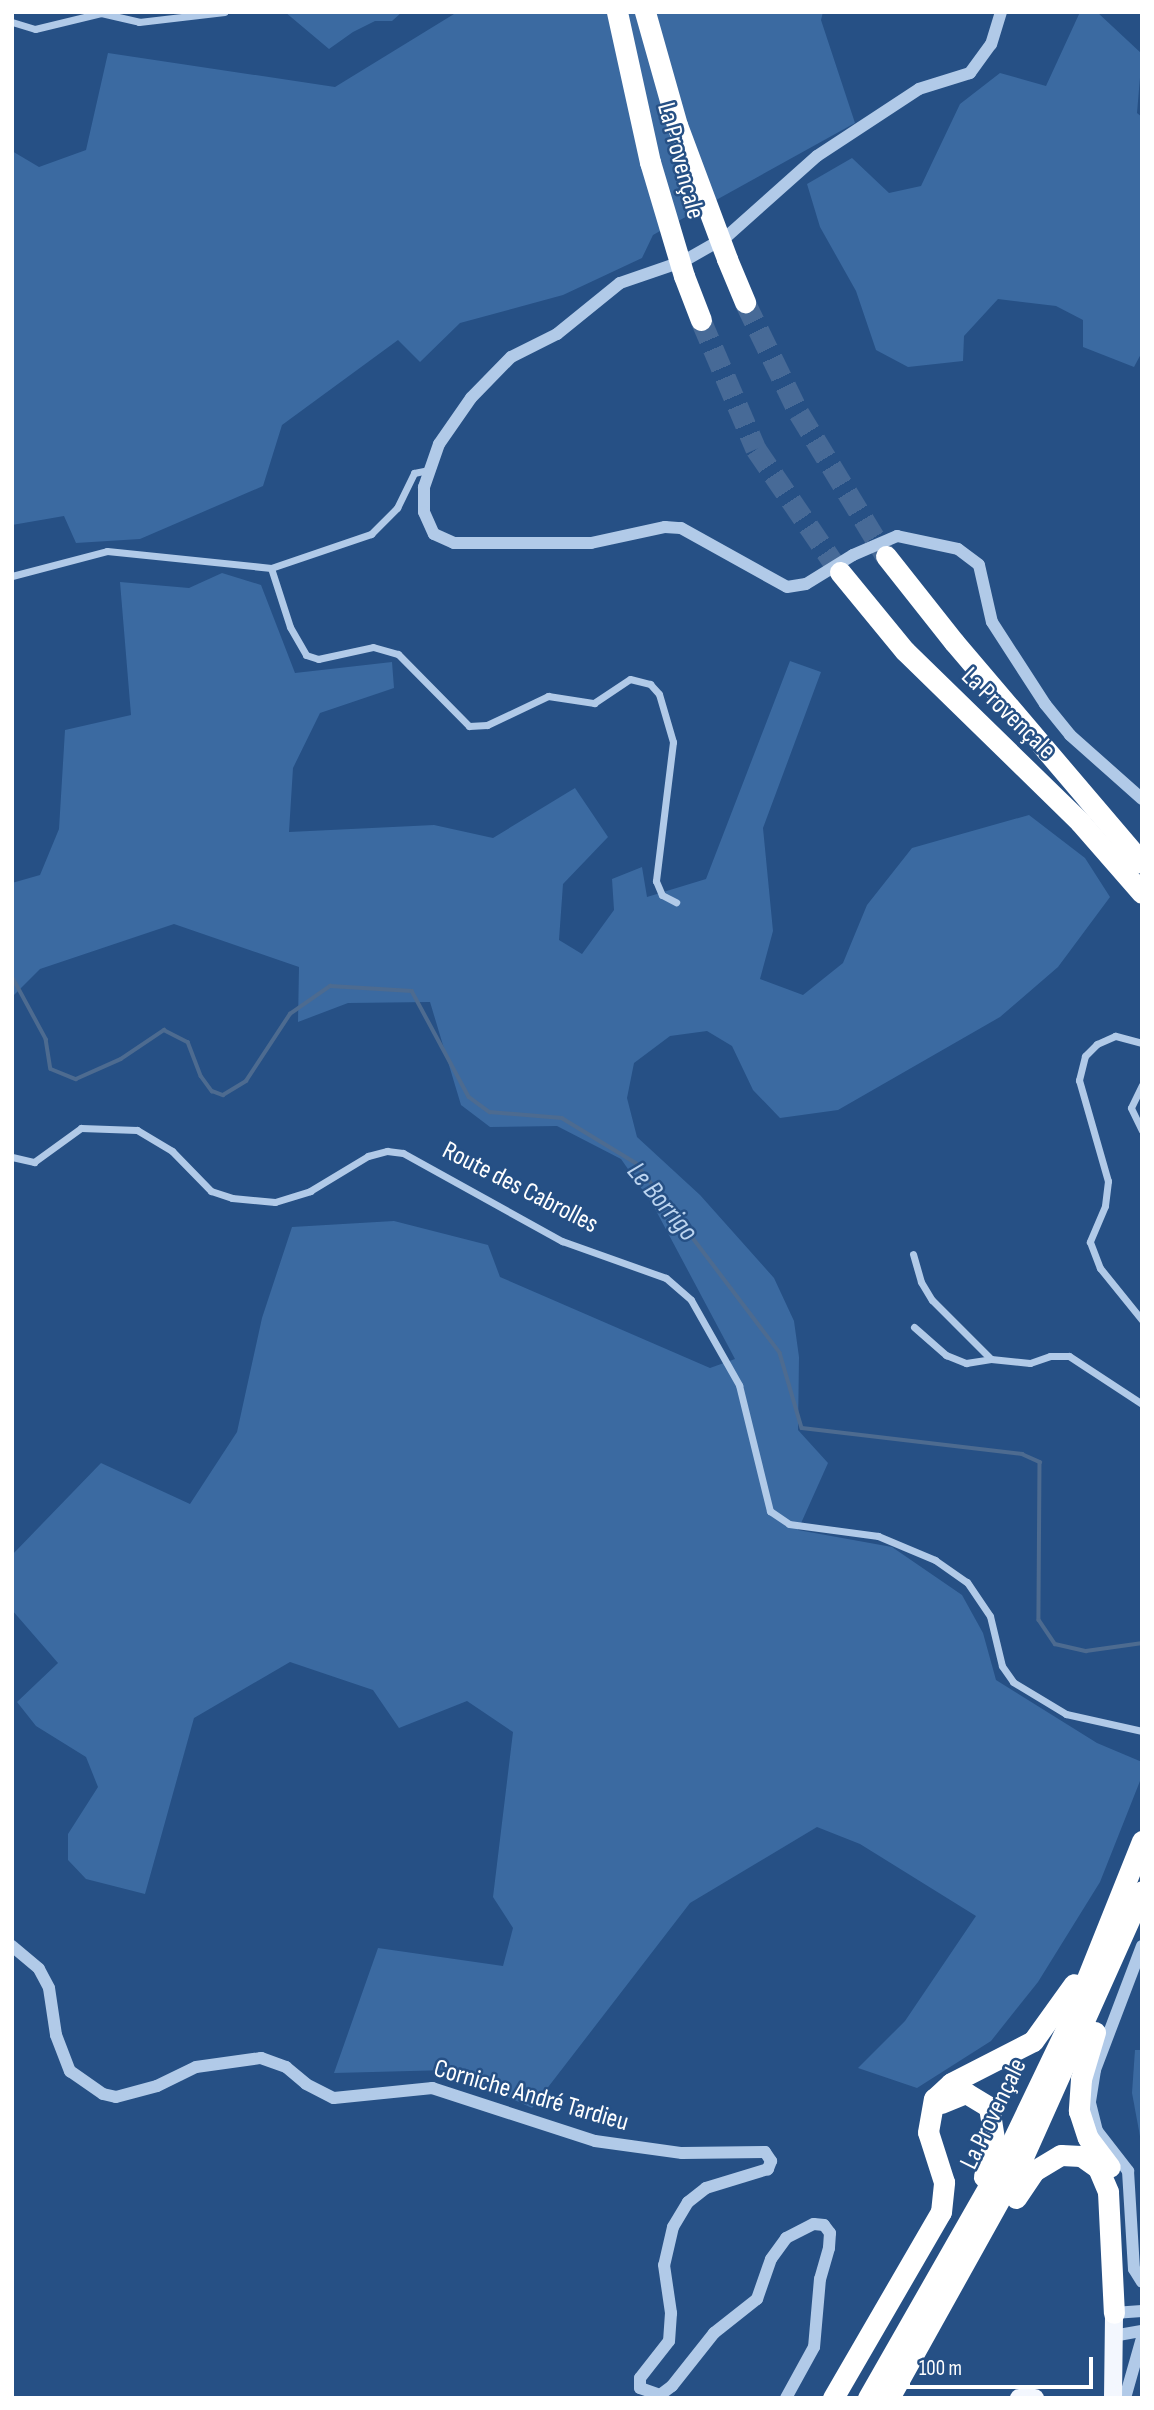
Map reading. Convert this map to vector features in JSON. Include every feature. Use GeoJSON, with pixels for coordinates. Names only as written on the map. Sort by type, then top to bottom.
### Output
{"type":"FeatureCollection","features":[{"type":"Feature","properties":{"kind":"highway","name":"La Provençale"},"geometry":{"type":"LineString","coordinates":[[617,12],[650,162],[684,276],[701,320]]}},
{"type":"Feature","properties":{"kind":"highway","name":"La Provençale"},"geometry":{"type":"LineString","coordinates":[[645,12],[677,125],[745,302]]}},
{"type":"Feature","properties":{"kind":"highway","name":"La Provençale"},"geometry":{"type":"LineString","coordinates":[[886,556],[961,652],[1142,863]]}},
{"type":"Feature","properties":{"kind":"highway","name":"La Provençale"},"geometry":{"type":"LineString","coordinates":[[840,572],[929,677],[1072,814],[1142,893]]}},
{"type":"Feature","properties":{"kind":"highway","name":"La Provençale"},"geometry":{"type":"LineString","coordinates":[[889,2398],[926,2338],[1024,2157],[1134,1887],[1142,1841]]}},
{"type":"Feature","properties":{"kind":"highway","name":"La Provençale"},"geometry":{"type":"LineString","coordinates":[[868,2398],[956,2250],[1121,1921]]}},
{"type":"Feature","properties":{"kind":"highway"},"geometry":{"type":"LineString","coordinates":[[833,2398],[941,2212],[944,2182],[928,2126],[931,2106],[945,2087],[1020,2050],[1041,2033],[1121,1921]]}},
{"type":"Feature","properties":{"kind":"highway"},"geometry":{"type":"LineString","coordinates":[[1114,2314],[1120,2239],[1118,2184],[1085,2133],[1078,2096],[1121,1921]]}},
{"type":"Feature","properties":{"kind":"highway"},"geometry":{"type":"LineString","coordinates":[[928,2126],[942,2102],[960,2093],[979,2097],[993,2117],[991,2154],[956,2250]]}},
{"type":"Feature","properties":{"kind":"highway"},"geometry":{"type":"LineString","coordinates":[[926,2338],[1031,2175],[1050,2159],[1066,2154],[1089,2161],[1106,2184],[1114,2314]]}},
{"type":"Feature","properties":{"kind":"main road"},"geometry":{"type":"LineString","coordinates":[[1113,2398],[1114,2314]]}},
{"type":"Feature","properties":{"kind":"main road"},"geometry":{"type":"LineString","coordinates":[[1018,2398],[1035,2398]]}},
{"type":"Feature","properties":{"kind":"street"},"geometry":{"type":"LineString","coordinates":[[12,22],[35,29],[101,13],[139,22],[223,12]]}},
{"type":"Feature","properties":{"kind":"street"},"geometry":{"type":"LineString","coordinates":[[1001,12],[991,44],[970,73],[919,89],[817,156],[726,237],[684,261],[620,283],[557,334],[511,357],[471,398],[439,444],[424,487],[426,524],[441,540],[454,543],[591,543],[665,527],[681,528],[787,587],[806,584],[853,555],[897,536],[967,553],[979,565],[997,631],[1045,704],[1070,735],[1142,799]]}},
{"type":"Feature","properties":{"kind":"street"},"geometry":{"type":"LineString","coordinates":[[12,576],[107,551],[271,568],[371,534],[397,508],[414,473],[428,470]]}},
{"type":"Feature","properties":{"kind":"street"},"geometry":{"type":"LineString","coordinates":[[271,568],[289,627],[306,654],[318,659],[373,648],[398,653],[469,726],[487,725],[548,696],[594,703],[630,679],[650,684],[659,694],[673,742],[656,881],[663,895],[676,902]]}},
{"type":"Feature","properties":{"kind":"street"},"geometry":{"type":"LineString","coordinates":[[1142,1042],[1115,1036],[1097,1044],[1085,1056],[1079,1080],[1108,1181],[1105,1206],[1090,1241],[1100,1268],[1142,1320]]}},
{"type":"Feature","properties":{"kind":"street"},"geometry":{"type":"LineString","coordinates":[[1142,1085],[1131,1108],[1142,1131]]}},
{"type":"Feature","properties":{"kind":"street","name":"Route des Cabrolles"},"geometry":{"type":"LineString","coordinates":[[12,1157],[34,1162],[81,1128],[111,1126],[137,1130],[172,1151],[211,1191],[232,1198],[275,1202],[310,1191],[368,1156],[387,1150],[403,1153],[562,1241],[666,1278],[691,1300],[739,1385],[770,1511],[789,1524],[878,1536],[935,1560],[967,1582],[990,1616],[1002,1666],[1013,1682],[1066,1714],[1142,1731]]}},
{"type":"Feature","properties":{"kind":"street"},"geometry":{"type":"LineString","coordinates":[[914,1254],[920,1282],[932,1300],[991,1359]]}},
{"type":"Feature","properties":{"kind":"street"},"geometry":{"type":"LineString","coordinates":[[914,1327],[946,1355],[966,1363],[991,1359],[1030,1363],[1050,1356],[1069,1356],[1142,1405]]}},
{"type":"Feature","properties":{"kind":"street","name":"Corniche André Tardieu"},"geometry":{"type":"LineString","coordinates":[[12,1946],[39,1969],[49,1988],[55,2035],[70,2071],[103,2094],[116,2097],[157,2086],[196,2067],[261,2058],[286,2067],[306,2084],[334,2098],[432,2088],[595,2141],[682,2153],[765,2152],[771,2161],[768,2169],[706,2188],[688,2202],[673,2227],[664,2265],[671,2313],[669,2341],[640,2378],[640,2388],[660,2395],[672,2386],[714,2333],[757,2299],[771,2259],[786,2238],[814,2224],[824,2225],[830,2233],[829,2248],[820,2279],[814,2347],[786,2398]]}},
{"type":"Feature","properties":{"kind":"street"},"geometry":{"type":"LineString","coordinates":[[1142,1946],[1095,2070],[1090,2103],[1097,2131],[1128,2171],[1134,2269],[1142,2282]]}},
{"type":"Feature","properties":{"kind":"street"},"geometry":{"type":"LineString","coordinates":[[1114,2314],[1142,2311]]}},
{"type":"Feature","properties":{"kind":"street"},"geometry":{"type":"LineString","coordinates":[[1113,2336],[1142,2331]]}},
{"type":"Feature","properties":{"kind":"street"},"geometry":{"type":"LineString","coordinates":[[1125,2398],[1142,2338]]}},
{"type":"Feature","properties":{"kind":"shaded area"},"geometry":{"type":"Polygon","coordinates":[[[285,12],[402,12],[392,21],[375,21],[353,32],[329,49],[285,12]]]}},
{"type":"Feature","properties":{"kind":"shaded area"},"geometry":{"type":"Polygon","coordinates":[[[451,12],[823,12],[821,20],[855,123],[653,235],[642,258],[563,295],[460,323],[420,362],[398,340],[282,425],[263,486],[140,539],[76,543],[64,516],[12,525],[12,151],[39,167],[86,150],[108,53],[335,87],[454,14],[451,12]]]}},
{"type":"Feature","properties":{"kind":"shaded area"},"geometry":{"type":"Polygon","coordinates":[[[1080,12],[1097,12],[1142,54],[1137,113],[1142,117],[1142,352],[1134,367],[1083,347],[1083,320],[1056,306],[998,299],[964,336],[963,361],[908,367],[876,350],[856,291],[820,227],[807,184],[852,158],[889,193],[921,186],[960,104],[1000,73],[1046,86],[1080,12]]]}},
{"type":"Feature","properties":{"kind":"shaded area"},"geometry":{"type":"Polygon","coordinates":[[[222,573],[261,585],[295,673],[392,662],[394,688],[320,713],[293,768],[289,832],[434,825],[493,838],[575,788],[608,837],[563,884],[559,940],[582,954],[614,910],[612,879],[642,867],[647,897],[706,879],[790,661],[821,672],[763,828],[773,931],[760,979],[803,995],[843,963],[867,905],[912,848],[1029,815],[1085,858],[1110,897],[1058,967],[1000,1017],[838,1110],[780,1118],[753,1090],[732,1046],[707,1031],[670,1036],[634,1063],[627,1098],[637,1137],[700,1195],[774,1278],[794,1321],[799,1357],[798,1430],[828,1463],[798,1530],[892,1547],[962,1595],[983,1633],[996,1680],[1097,1743],[1142,1762],[1142,1776],[1100,1882],[1038,1982],[991,2041],[917,2088],[858,2068],[905,2021],[976,1916],[860,1844],[817,1827],[690,1903],[532,2108],[449,2070],[334,2073],[378,1948],[503,1966],[513,1928],[493,1897],[513,1732],[467,1701],[399,1728],[373,1690],[290,1662],[194,1718],[145,1894],[86,1879],[68,1860],[68,1834],[98,1787],[86,1757],[36,1726],[17,1702],[58,1663],[12,1610],[12,1555],[101,1463],[190,1504],[237,1432],[262,1318],[292,1227],[394,1221],[488,1245],[500,1277],[710,1368],[735,1359],[653,1205],[621,1159],[557,1126],[490,1127],[461,1105],[430,1002],[348,1003],[298,1022],[299,967],[174,924],[40,969],[12,997],[12,883],[40,875],[59,829],[65,730],[131,715],[120,582],[189,588],[222,573]]]}},
{"type":"Feature","properties":{"kind":"shaded area"},"geometry":{"type":"Polygon","coordinates":[[[1135,2050],[1142,2050],[1142,2147],[1132,2093],[1135,2050]]]}},
{"type":"Feature","properties":{"kind":"waterway","name":"Le Borrigo"},"geometry":{"type":"LineString","coordinates":[[12,976],[46,1039],[51,1069],[76,1079],[121,1059],[164,1030],[188,1042],[201,1076],[212,1091],[223,1095],[246,1081],[290,1014],[330,986],[412,991],[469,1097],[490,1112],[562,1118],[636,1163],[780,1353],[802,1428],[1022,1454],[1040,1462],[1039,1620],[1055,1644],[1086,1651],[1142,1643]]}},
{"type":"Feature","properties":{"kind":"tunnel"},"geometry":{"type":"LineString","coordinates":[[745,302],[799,413],[886,556]]}},
{"type":"Feature","properties":{"kind":"tunnel"},"geometry":{"type":"LineString","coordinates":[[701,320],[756,449],[840,572]]}}]}
